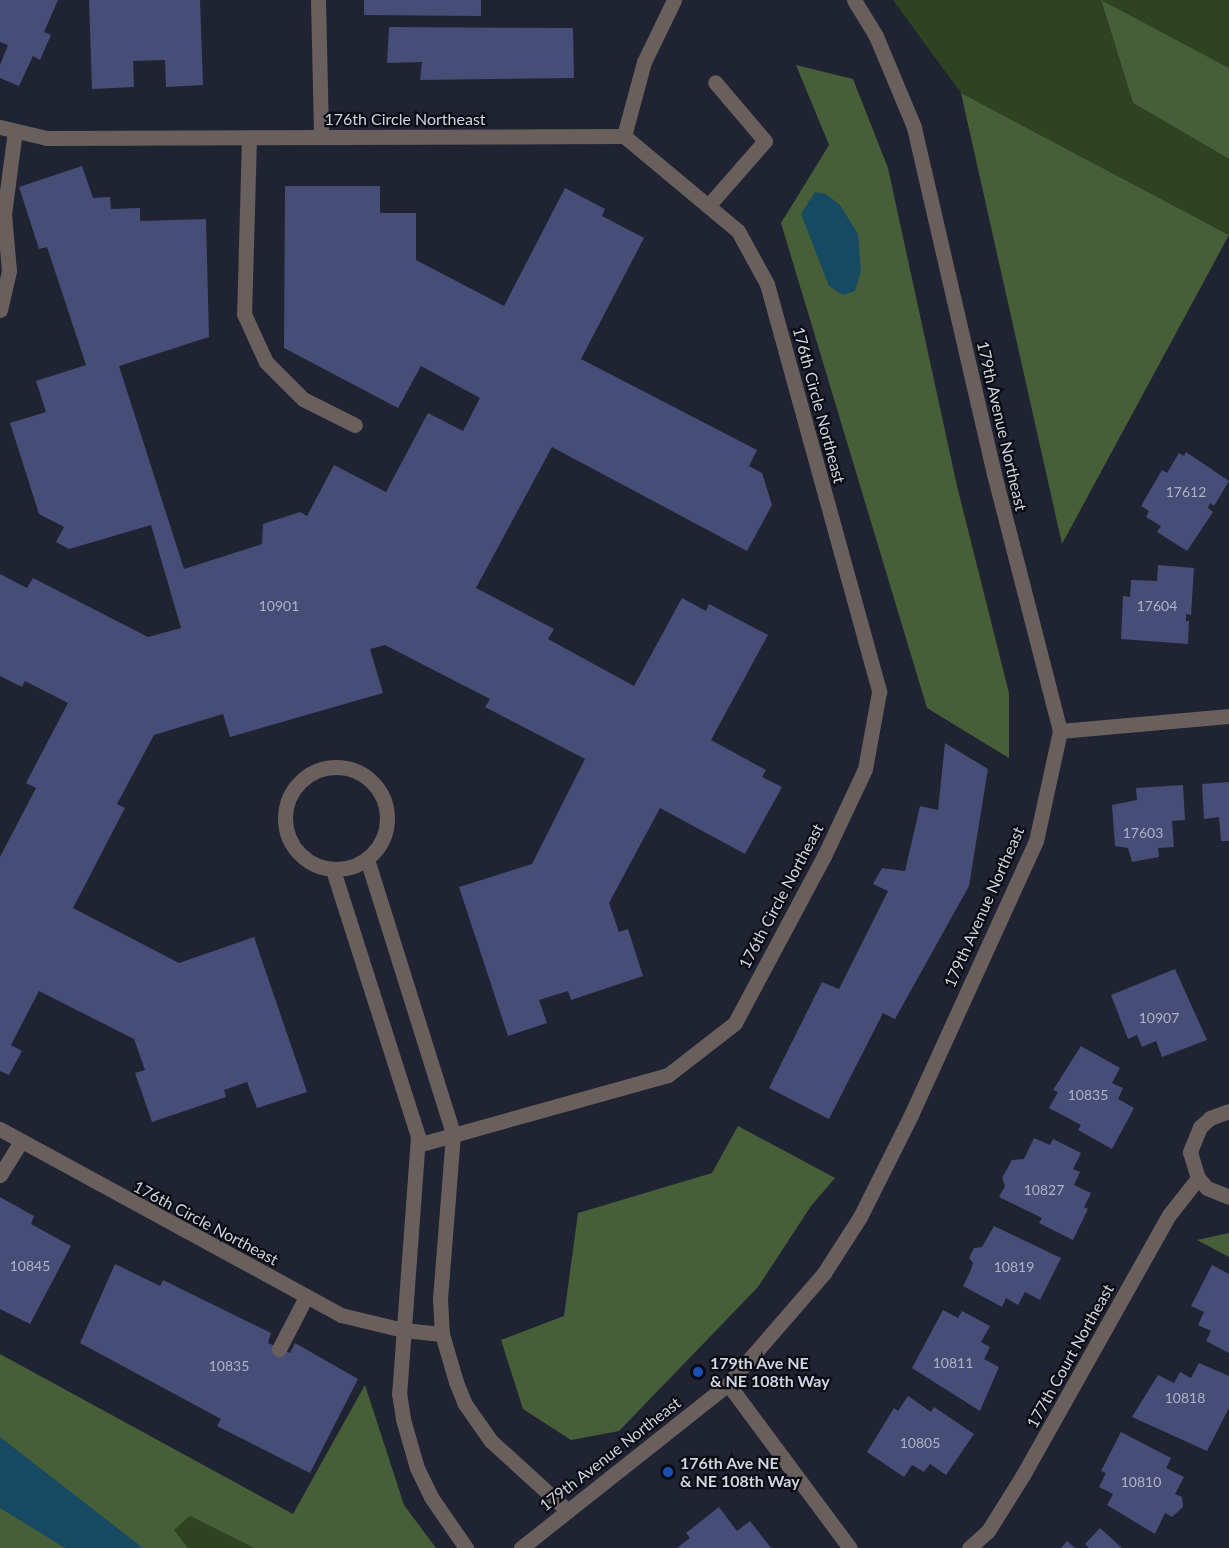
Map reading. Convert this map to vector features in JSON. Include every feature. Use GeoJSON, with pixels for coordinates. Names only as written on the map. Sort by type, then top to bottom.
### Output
{"type":"FeatureCollection","features":[{"type":"Feature","properties":{"kind":"street"},"geometry":{"type":"LineString","coordinates":[[318,0],[321,137]]}},
{"type":"Feature","properties":{"kind":"street"},"geometry":{"type":"LineString","coordinates":[[624,136],[644,62],[674,0]]}},
{"type":"Feature","properties":{"kind":"street","name":"179th Avenue Northeast"},"geometry":{"type":"LineString","coordinates":[[521,1548],[728,1383],[824,1273],[860,1217],[911,1115],[1036,841],[1060,731],[994,474],[914,127],[876,36],[854,0]]}},
{"type":"Feature","properties":{"kind":"street"},"geometry":{"type":"LineString","coordinates":[[708,206],[765,141],[715,82]]}},
{"type":"Feature","properties":{"kind":"street"},"geometry":{"type":"LineString","coordinates":[[0,310],[9,271],[4,214],[8,129]]}},
{"type":"Feature","properties":{"kind":"street","name":"176th Circle Northeast"},"geometry":{"type":"LineString","coordinates":[[8,129],[47,138],[624,136],[738,231],[770,295],[879,692],[865,769],[824,856],[735,1023],[669,1075],[418,1145]]}},
{"type":"Feature","properties":{"kind":"street"},"geometry":{"type":"LineString","coordinates":[[249,138],[244,314],[266,362],[303,399],[354,425]]}},
{"type":"Feature","properties":{"kind":"street"},"geometry":{"type":"LineString","coordinates":[[1060,731],[1229,716]]}},
{"type":"Feature","properties":{"kind":"street"},"geometry":{"type":"LineString","coordinates":[[321,769],[350,769],[375,784],[383,797],[387,826],[383,840],[367,859],[351,868],[333,870],[308,862],[296,852],[285,826],[284,811],[296,784],[321,769]]}},
{"type":"Feature","properties":{"kind":"street"},"geometry":{"type":"LineString","coordinates":[[367,859],[453,1134],[440,1298],[442,1334],[456,1382],[480,1429],[499,1451],[568,1510]]}},
{"type":"Feature","properties":{"kind":"street"},"geometry":{"type":"LineString","coordinates":[[333,870],[414,1120],[418,1145],[399,1393],[409,1443],[431,1497],[466,1548]]}},
{"type":"Feature","properties":{"kind":"street"},"geometry":{"type":"LineString","coordinates":[[1229,1111],[1210,1118],[1193,1139],[1192,1166],[1198,1178],[1207,1188],[1229,1197]]}},
{"type":"Feature","properties":{"kind":"street","name":"176th Circle Northeast"},"geometry":{"type":"LineString","coordinates":[[0,1130],[20,1143],[341,1315],[403,1330],[442,1334]]}},
{"type":"Feature","properties":{"kind":"street"},"geometry":{"type":"LineString","coordinates":[[0,1175],[20,1143]]}},
{"type":"Feature","properties":{"kind":"street","name":"177th Court Northeast"},"geometry":{"type":"LineString","coordinates":[[969,1548],[988,1531],[1017,1485],[1169,1215],[1198,1178]]}},
{"type":"Feature","properties":{"kind":"street"},"geometry":{"type":"LineString","coordinates":[[279,1349],[306,1297]]}},
{"type":"Feature","properties":{"kind":"street"},"geometry":{"type":"LineString","coordinates":[[728,1383],[850,1548]]}},
{"type":"Feature","properties":{"kind":"green space"},"geometry":{"type":"Polygon","coordinates":[[[893,0],[1229,0],[1229,68],[1101,1],[1133,103],[1229,159],[1229,235],[961,93],[893,0]]]}},
{"type":"Feature","properties":{"kind":"green space"},"geometry":{"type":"Polygon","coordinates":[[[1101,0],[1229,68],[1229,159],[1133,103],[1101,0]]]}},
{"type":"Feature","properties":{"kind":"green space"},"geometry":{"type":"Polygon","coordinates":[[[796,65],[853,79],[888,168],[957,486],[1009,693],[1009,758],[927,708],[781,223],[829,145],[796,65]]]}},
{"type":"Feature","properties":{"kind":"green space"},"geometry":{"type":"Polygon","coordinates":[[[961,93],[1229,235],[1062,544],[961,93]]]}},
{"type":"Feature","properties":{"kind":"green space"},"geometry":{"type":"Polygon","coordinates":[[[738,1126],[835,1178],[811,1206],[758,1287],[619,1431],[571,1440],[523,1409],[501,1340],[564,1316],[578,1213],[712,1173],[738,1126]]]}},
{"type":"Feature","properties":{"kind":"green space"},"geometry":{"type":"Polygon","coordinates":[[[1229,1233],[1229,1257],[1197,1240],[1229,1233]]]}},
{"type":"Feature","properties":{"kind":"green space"},"geometry":{"type":"Polygon","coordinates":[[[0,1354],[293,1514],[365,1385],[404,1505],[436,1548],[254,1548],[190,1516],[174,1530],[188,1548],[0,1548],[0,1354]]]}},
{"type":"Feature","properties":{"kind":"green space"},"geometry":{"type":"Polygon","coordinates":[[[190,1516],[254,1548],[188,1548],[173,1530],[190,1516]]]}},
{"type":"Feature","properties":{"kind":"water"},"geometry":{"type":"Polygon","coordinates":[[[815,192],[826,194],[840,205],[858,234],[861,271],[855,291],[843,295],[829,286],[801,214],[815,192]]]}},
{"type":"Feature","properties":{"kind":"water"},"geometry":{"type":"Polygon","coordinates":[[[0,1437],[143,1548],[65,1548],[0,1508],[0,1437]]]}},
{"type":"Feature","properties":{"kind":"building"},"geometry":{"type":"Polygon","coordinates":[[[0,0],[58,0],[44,32],[51,35],[40,60],[33,56],[19,86],[0,78],[0,65],[8,45],[0,42],[0,0]]]}},
{"type":"Feature","properties":{"kind":"building"},"geometry":{"type":"Polygon","coordinates":[[[89,0],[200,0],[203,85],[166,87],[165,60],[133,61],[134,87],[92,89],[89,0]]]}},
{"type":"Feature","properties":{"kind":"building"},"geometry":{"type":"Polygon","coordinates":[[[364,0],[481,0],[481,16],[364,15],[364,0]]]}},
{"type":"Feature","properties":{"kind":"building"},"geometry":{"type":"Polygon","coordinates":[[[389,27],[573,28],[574,78],[420,80],[422,62],[387,63],[389,27]]]}},
{"type":"Feature","properties":{"kind":"building"},"geometry":{"type":"Polygon","coordinates":[[[82,166],[93,198],[110,197],[111,209],[140,208],[140,221],[206,219],[209,337],[119,366],[184,569],[262,544],[263,524],[300,512],[307,516],[334,465],[386,492],[428,413],[463,431],[480,398],[421,366],[398,408],[284,348],[285,186],[380,186],[380,213],[416,213],[416,260],[504,306],[565,188],[605,209],[602,216],[644,238],[581,359],[757,450],[749,466],[762,473],[772,505],[747,551],[552,447],[476,588],[554,629],[548,639],[634,686],[682,598],[706,611],[709,604],[768,635],[711,740],[766,770],[762,777],[782,787],[745,854],[660,808],[609,903],[619,932],[628,929],[643,976],[571,1000],[568,991],[539,1000],[547,1023],[508,1036],[459,887],[532,864],[585,759],[485,707],[490,699],[385,645],[370,649],[383,693],[230,737],[223,714],[154,735],[117,804],[125,808],[73,908],[179,963],[254,937],[307,1092],[257,1108],[247,1082],[224,1090],[226,1097],[152,1122],[135,1073],[145,1070],[134,1039],[39,991],[11,1045],[22,1051],[9,1075],[0,1071],[0,857],[36,788],[26,783],[68,703],[25,681],[22,687],[0,676],[0,574],[27,588],[33,578],[148,637],[181,628],[151,525],[69,549],[56,542],[64,527],[39,514],[10,423],[46,412],[36,381],[86,365],[47,247],[39,249],[19,187],[82,166]]]}},
{"type":"Feature","properties":{"kind":"building"},"geometry":{"type":"Polygon","coordinates":[[[1186,452],[1229,481],[1214,506],[1210,503],[1208,508],[1213,512],[1187,551],[1157,532],[1161,526],[1146,517],[1149,511],[1141,506],[1162,470],[1167,473],[1179,453],[1184,456],[1186,452]]]}},
{"type":"Feature","properties":{"kind":"building"},"geometry":{"type":"Polygon","coordinates":[[[1158,565],[1194,568],[1191,615],[1186,614],[1186,621],[1189,621],[1188,644],[1121,639],[1123,596],[1130,597],[1131,580],[1157,581],[1158,565]]]}},
{"type":"Feature","properties":{"kind":"building"},"geometry":{"type":"Polygon","coordinates":[[[945,743],[988,769],[969,886],[895,1019],[883,1013],[829,1119],[769,1088],[822,982],[839,989],[888,891],[873,884],[882,868],[905,871],[920,806],[938,810],[945,743]]]}},
{"type":"Feature","properties":{"kind":"building"},"geometry":{"type":"Polygon","coordinates":[[[1229,782],[1229,841],[1221,841],[1219,817],[1204,819],[1202,784],[1229,782]]]}},
{"type":"Feature","properties":{"kind":"building"},"geometry":{"type":"Polygon","coordinates":[[[1183,785],[1185,820],[1172,821],[1174,847],[1158,848],[1159,857],[1132,862],[1128,848],[1115,846],[1112,805],[1137,800],[1136,788],[1183,785]]]}},
{"type":"Feature","properties":{"kind":"building"},"geometry":{"type":"Polygon","coordinates":[[[1175,969],[1207,1040],[1162,1057],[1156,1041],[1142,1047],[1137,1035],[1128,1039],[1111,995],[1175,969]]]}},
{"type":"Feature","properties":{"kind":"building"},"geometry":{"type":"Polygon","coordinates":[[[1081,1046],[1120,1068],[1112,1083],[1123,1088],[1118,1099],[1134,1108],[1112,1149],[1078,1130],[1081,1125],[1049,1108],[1058,1092],[1053,1090],[1081,1046]]]}},
{"type":"Feature","properties":{"kind":"building"},"geometry":{"type":"Polygon","coordinates":[[[1034,1138],[1050,1145],[1053,1139],[1081,1153],[1073,1169],[1080,1172],[1074,1185],[1091,1193],[1084,1207],[1088,1209],[1073,1240],[1039,1223],[1042,1218],[999,1197],[1005,1186],[1002,1178],[1012,1160],[1024,1159],[1034,1138]]]}},
{"type":"Feature","properties":{"kind":"building"},"geometry":{"type":"Polygon","coordinates":[[[0,1197],[34,1216],[31,1224],[71,1246],[30,1324],[0,1309],[0,1197]]]}},
{"type":"Feature","properties":{"kind":"building"},"geometry":{"type":"Polygon","coordinates":[[[994,1226],[1061,1258],[1040,1300],[1025,1292],[1018,1305],[1006,1298],[1002,1307],[963,1286],[973,1263],[969,1258],[974,1248],[982,1247],[994,1226]]]}},
{"type":"Feature","properties":{"kind":"building"},"geometry":{"type":"Polygon","coordinates":[[[115,1264],[160,1286],[163,1280],[271,1333],[268,1343],[290,1353],[295,1343],[358,1379],[310,1473],[217,1426],[221,1419],[80,1343],[115,1264]]]}},
{"type":"Feature","properties":{"kind":"building"},"geometry":{"type":"Polygon","coordinates":[[[1212,1265],[1229,1274],[1229,1353],[1206,1341],[1211,1331],[1198,1325],[1204,1312],[1191,1306],[1212,1265]]]}},
{"type":"Feature","properties":{"kind":"building"},"geometry":{"type":"Polygon","coordinates":[[[943,1310],[958,1318],[962,1311],[990,1326],[981,1342],[990,1347],[984,1359],[999,1367],[980,1411],[912,1368],[943,1310]]]}},
{"type":"Feature","properties":{"kind":"building"},"geometry":{"type":"Polygon","coordinates":[[[1199,1363],[1229,1376],[1229,1408],[1207,1451],[1132,1417],[1158,1375],[1174,1383],[1180,1372],[1191,1378],[1199,1363]]]}},
{"type":"Feature","properties":{"kind":"building"},"geometry":{"type":"Polygon","coordinates":[[[908,1396],[931,1412],[934,1407],[974,1434],[946,1475],[930,1464],[924,1472],[912,1465],[904,1477],[867,1452],[894,1408],[898,1411],[908,1396]]]}},
{"type":"Feature","properties":{"kind":"building"},"geometry":{"type":"Polygon","coordinates":[[[1121,1432],[1171,1458],[1166,1468],[1184,1477],[1175,1494],[1182,1497],[1183,1507],[1172,1517],[1165,1513],[1155,1534],[1107,1505],[1113,1494],[1099,1487],[1106,1473],[1101,1471],[1121,1432]]]}},
{"type":"Feature","properties":{"kind":"building"},"geometry":{"type":"Polygon","coordinates":[[[719,1507],[737,1531],[750,1521],[771,1548],[677,1548],[690,1538],[686,1533],[719,1507]]]}},
{"type":"Feature","properties":{"kind":"building"},"geometry":{"type":"Polygon","coordinates":[[[1100,1528],[1122,1548],[1089,1548],[1085,1544],[1100,1528]]]}},
{"type":"Feature","properties":{"kind":"building"},"geometry":{"type":"Polygon","coordinates":[[[1067,1541],[1075,1548],[1061,1548],[1067,1541]]]}},
{"type":"Feature","properties":{"kind":"place","name":"179th Ave NE & NE 108th Way"},"geometry":{"type":"Point","coordinates":[698,1372]}},
{"type":"Feature","properties":{"kind":"place","name":"176th Ave NE & NE 108th Way"},"geometry":{"type":"Point","coordinates":[668,1472]}}]}
